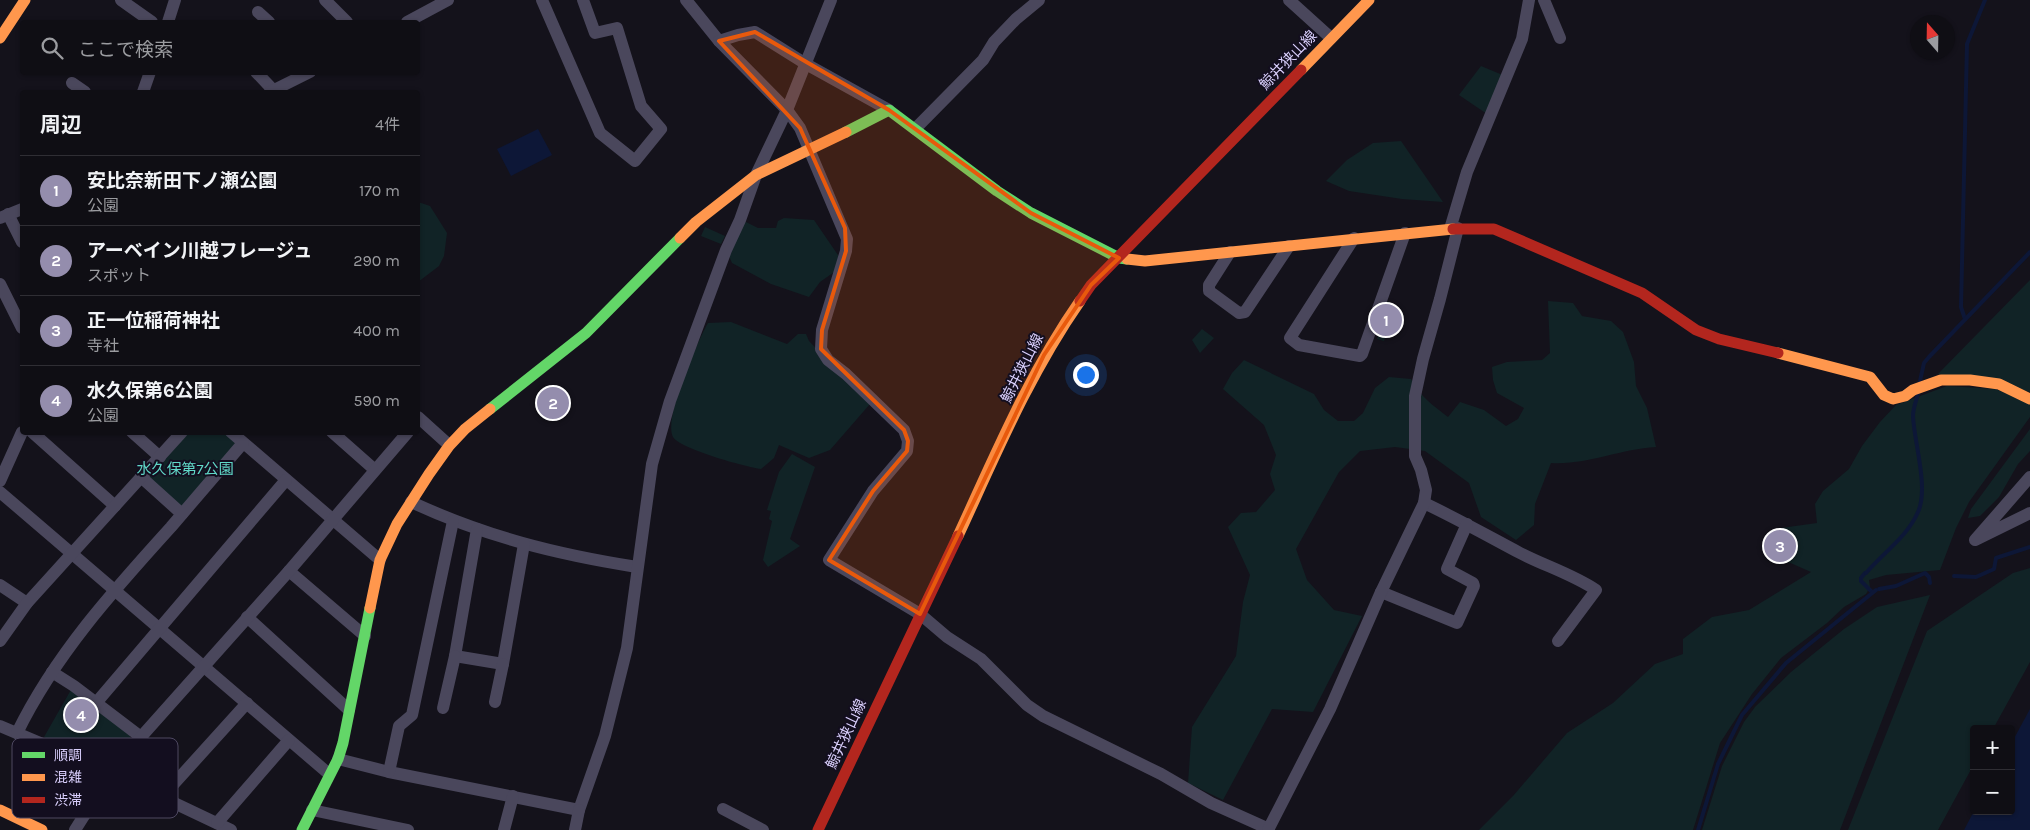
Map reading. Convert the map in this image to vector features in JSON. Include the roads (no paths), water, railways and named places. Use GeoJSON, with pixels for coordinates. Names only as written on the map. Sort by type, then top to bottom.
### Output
{"type":"FeatureCollection","features":[{"type":"Feature","properties":{"kind":"street"},"geometry":{"type":"LineString","coordinates":[[0,38],[25,0]]}},
{"type":"Feature","properties":{"kind":"street"},"geometry":{"type":"LineString","coordinates":[[121,0],[149,20]]}},
{"type":"Feature","properties":{"kind":"street"},"geometry":{"type":"LineString","coordinates":[[169,20],[174,0]]}},
{"type":"Feature","properties":{"kind":"street"},"geometry":{"type":"LineString","coordinates":[[325,0],[345,20]]}},
{"type":"Feature","properties":{"kind":"street"},"geometry":{"type":"LineString","coordinates":[[411,20],[448,0]]}},
{"type":"Feature","properties":{"kind":"street"},"geometry":{"type":"LineString","coordinates":[[542,0],[600,133],[635,161],[661,129],[641,106],[616,28],[595,33],[583,0]]}},
{"type":"Feature","properties":{"kind":"street"},"geometry":{"type":"LineString","coordinates":[[686,0],[718,41],[787,110],[800,128],[811,150],[847,239],[846,251],[822,330],[821,349],[828,360],[846,374],[904,430],[908,442],[907,451],[873,491],[829,560],[920,614],[947,637],[981,659],[1027,705],[1043,716],[1161,774],[1211,802],[1268,830],[1330,710],[1381,592],[1424,503],[1426,490],[1415,456],[1415,396],[1467,172],[1522,39],[1529,0]]}},
{"type":"Feature","properties":{"kind":"street"},"geometry":{"type":"LineString","coordinates":[[575,830],[579,810],[605,736],[627,648],[646,497],[658,440],[678,379],[726,250],[740,220],[756,175],[787,110],[831,0]]}},
{"type":"Feature","properties":{"kind":"street"},"geometry":{"type":"LineString","coordinates":[[915,129],[983,60],[994,42],[1016,19],[1039,0]]}},
{"type":"Feature","properties":{"kind":"street"},"geometry":{"type":"LineString","coordinates":[[1289,0],[1331,38]]}},
{"type":"Feature","properties":{"kind":"street","name":"鯨井狭山線"},"geometry":{"type":"LineString","coordinates":[[818,830],[1044,355],[1065,320],[1092,285],[1369,0]]}},
{"type":"Feature","properties":{"kind":"street"},"geometry":{"type":"LineString","coordinates":[[1544,0],[1560,38]]}},
{"type":"Feature","properties":{"kind":"street"},"geometry":{"type":"LineString","coordinates":[[258,12],[267,20]]}},
{"type":"Feature","properties":{"kind":"street"},"geometry":{"type":"LineString","coordinates":[[718,41],[755,32],[806,64],[889,110],[997,191],[1031,213],[1119,258],[1145,261],[1405,233],[1454,229],[1494,229],[1642,294],[1666,308],[1696,330],[1719,339],[1753,346],[1870,377],[1884,394],[1894,399],[1941,380],[1970,380],[1999,384],[2030,399]]}},
{"type":"Feature","properties":{"kind":"street"},"geometry":{"type":"LineString","coordinates":[[144,90],[149,75]]}},
{"type":"Feature","properties":{"kind":"street"},"geometry":{"type":"LineString","coordinates":[[258,75],[270,90]]}},
{"type":"Feature","properties":{"kind":"street"},"geometry":{"type":"LineString","coordinates":[[276,90],[304,75]]}},
{"type":"Feature","properties":{"kind":"street"},"geometry":{"type":"LineString","coordinates":[[72,83],[81,90]]}},
{"type":"Feature","properties":{"kind":"street"},"geometry":{"type":"LineString","coordinates":[[302,830],[338,759],[343,743],[380,560],[386,540],[449,445],[465,429],[586,333],[696,222],[756,175],[811,150],[889,110]]}},
{"type":"Feature","properties":{"kind":"street"},"geometry":{"type":"LineString","coordinates":[[20,209],[4,216],[20,239]]}},
{"type":"Feature","properties":{"kind":"street"},"geometry":{"type":"LineString","coordinates":[[1354,238],[1290,338],[1299,345],[1360,356],[1362,354],[1405,233]]}},
{"type":"Feature","properties":{"kind":"street"},"geometry":{"type":"LineString","coordinates":[[1230,252],[1209,285],[1209,290],[1239,313],[1245,312],[1289,246]]}},
{"type":"Feature","properties":{"kind":"street"},"geometry":{"type":"LineString","coordinates":[[0,284],[20,324]]}},
{"type":"Feature","properties":{"kind":"street"},"geometry":{"type":"LineString","coordinates":[[420,421],[449,445]]}},
{"type":"Feature","properties":{"kind":"street"},"geometry":{"type":"LineString","coordinates":[[0,481],[21,435]]}},
{"type":"Feature","properties":{"kind":"street"},"geometry":{"type":"LineString","coordinates":[[35,435],[115,506]]}},
{"type":"Feature","properties":{"kind":"street"},"geometry":{"type":"LineString","coordinates":[[135,435],[160,457]]}},
{"type":"Feature","properties":{"kind":"street"},"geometry":{"type":"LineString","coordinates":[[0,642],[27,603],[179,435]]}},
{"type":"Feature","properties":{"kind":"street"},"geometry":{"type":"LineString","coordinates":[[234,435],[380,560]]}},
{"type":"Feature","properties":{"kind":"street"},"geometry":{"type":"LineString","coordinates":[[335,435],[375,470]]}},
{"type":"Feature","properties":{"kind":"street"},"geometry":{"type":"LineString","coordinates":[[52,672],[141,737],[289,571],[405,435]]}},
{"type":"Feature","properties":{"kind":"street"},"geometry":{"type":"LineString","coordinates":[[17,733],[32,702],[52,672],[115,590],[243,443]]}},
{"type":"Feature","properties":{"kind":"street"},"geometry":{"type":"LineString","coordinates":[[141,477],[182,514]]}},
{"type":"Feature","properties":{"kind":"street"},"geometry":{"type":"LineString","coordinates":[[2030,477],[1975,540],[2030,513]]}},
{"type":"Feature","properties":{"kind":"street"},"geometry":{"type":"LineString","coordinates":[[96,703],[286,480]]}},
{"type":"Feature","properties":{"kind":"street"},"geometry":{"type":"LineString","coordinates":[[0,492],[329,774]]}},
{"type":"Feature","properties":{"kind":"street"},"geometry":{"type":"LineString","coordinates":[[411,502],[453,521],[524,544],[564,555],[637,567]]}},
{"type":"Feature","properties":{"kind":"street"},"geometry":{"type":"LineString","coordinates":[[1424,503],[1520,553],[1568,573],[1596,590],[1558,641]]}},
{"type":"Feature","properties":{"kind":"street"},"geometry":{"type":"LineString","coordinates":[[389,772],[399,726],[412,715],[453,521]]}},
{"type":"Feature","properties":{"kind":"street"},"geometry":{"type":"LineString","coordinates":[[1381,592],[1457,623],[1474,586],[1473,583],[1447,569],[1467,524]]}},
{"type":"Feature","properties":{"kind":"street"},"geometry":{"type":"LineString","coordinates":[[443,708],[455,656],[477,529]]}},
{"type":"Feature","properties":{"kind":"street"},"geometry":{"type":"LineString","coordinates":[[495,702],[524,544]]}},
{"type":"Feature","properties":{"kind":"street"},"geometry":{"type":"LineString","coordinates":[[289,571],[365,636]]}},
{"type":"Feature","properties":{"kind":"street"},"geometry":{"type":"LineString","coordinates":[[0,585],[27,603]]}},
{"type":"Feature","properties":{"kind":"street"},"geometry":{"type":"LineString","coordinates":[[248,617],[349,710]]}},
{"type":"Feature","properties":{"kind":"street"},"geometry":{"type":"LineString","coordinates":[[455,656],[502,664]]}},
{"type":"Feature","properties":{"kind":"street"},"geometry":{"type":"LineString","coordinates":[[178,779],[247,703]]}},
{"type":"Feature","properties":{"kind":"street"},"geometry":{"type":"LineString","coordinates":[[0,726],[29,738]]}},
{"type":"Feature","properties":{"kind":"street"},"geometry":{"type":"LineString","coordinates":[[217,823],[289,740]]}},
{"type":"Feature","properties":{"kind":"street"},"geometry":{"type":"LineString","coordinates":[[338,759],[389,772],[579,810]]}},
{"type":"Feature","properties":{"kind":"street"},"geometry":{"type":"LineString","coordinates":[[504,830],[513,796]]}},
{"type":"Feature","properties":{"kind":"street"},"geometry":{"type":"LineString","coordinates":[[178,805],[231,830]]}},
{"type":"Feature","properties":{"kind":"street"},"geometry":{"type":"LineString","coordinates":[[0,810],[12,816]]}},
{"type":"Feature","properties":{"kind":"street"},"geometry":{"type":"LineString","coordinates":[[312,810],[408,830]]}},
{"type":"Feature","properties":{"kind":"street"},"geometry":{"type":"LineString","coordinates":[[723,810],[763,830]]}},
{"type":"Feature","properties":{"kind":"street"},"geometry":{"type":"LineString","coordinates":[[17,818],[42,830]]}},
{"type":"Feature","properties":{"kind":"street"},"geometry":{"type":"LineString","coordinates":[[75,830],[83,818]]}},
{"type":"Feature","properties":{"kind":"water"},"geometry":{"type":"Polygon","coordinates":[[[538,129],[552,155],[511,176],[497,149],[538,129]]]}},
{"type":"Feature","properties":{"kind":"water"},"geometry":{"type":"Polygon","coordinates":[[[2030,709],[2030,830],[1964,830],[1972,815],[2015,815],[2015,737],[2030,709]]]}},
{"type":"Feature","properties":{"kind":"waterway"},"geometry":{"type":"LineString","coordinates":[[1965,319],[1961,307],[1967,44],[1985,0]]}},
{"type":"Feature","properties":{"kind":"waterway"},"geometry":{"type":"LineString","coordinates":[[1920,381],[1924,363],[1929,357],[2030,252]]}},
{"type":"Feature","properties":{"kind":"waterway"},"geometry":{"type":"LineString","coordinates":[[1866,573],[1908,529],[1918,512],[1921,502],[1922,478],[1913,416],[1918,394]]}},
{"type":"Feature","properties":{"kind":"waterway"},"geometry":{"type":"LineString","coordinates":[[1954,576],[1976,577],[1994,569],[1996,558],[2030,547]]}},
{"type":"Feature","properties":{"kind":"waterway"},"geometry":{"type":"LineString","coordinates":[[1865,573],[1861,581],[1872,592]]}},
{"type":"Feature","properties":{"kind":"waterway"},"geometry":{"type":"LineString","coordinates":[[1879,589],[1896,586],[1925,573],[1929,577],[1930,583]]}},
{"type":"Feature","properties":{"kind":"waterway"},"geometry":{"type":"LineString","coordinates":[[1698,830],[1718,764],[1742,715],[1786,663],[1876,590]]}},
{"type":"Feature","properties":{"kind":"place","name":"安比奈新田下ノ瀬公園"},"geometry":{"type":"Point","coordinates":[1386,320]}},
{"type":"Feature","properties":{"kind":"place","name":"アーベイン川越フレージュ"},"geometry":{"type":"Point","coordinates":[553,403]}},
{"type":"Feature","properties":{"kind":"place","name":"正一位稲荷神社"},"geometry":{"type":"Point","coordinates":[1780,546]}},
{"type":"Feature","properties":{"kind":"place","name":"水久保第6公園"},"geometry":{"type":"Point","coordinates":[81,715]}},
{"type":"Feature","properties":{"kind":"park label","name":"水久保第7公園"},"geometry":{"type":"Point","coordinates":[185,469]}}]}
